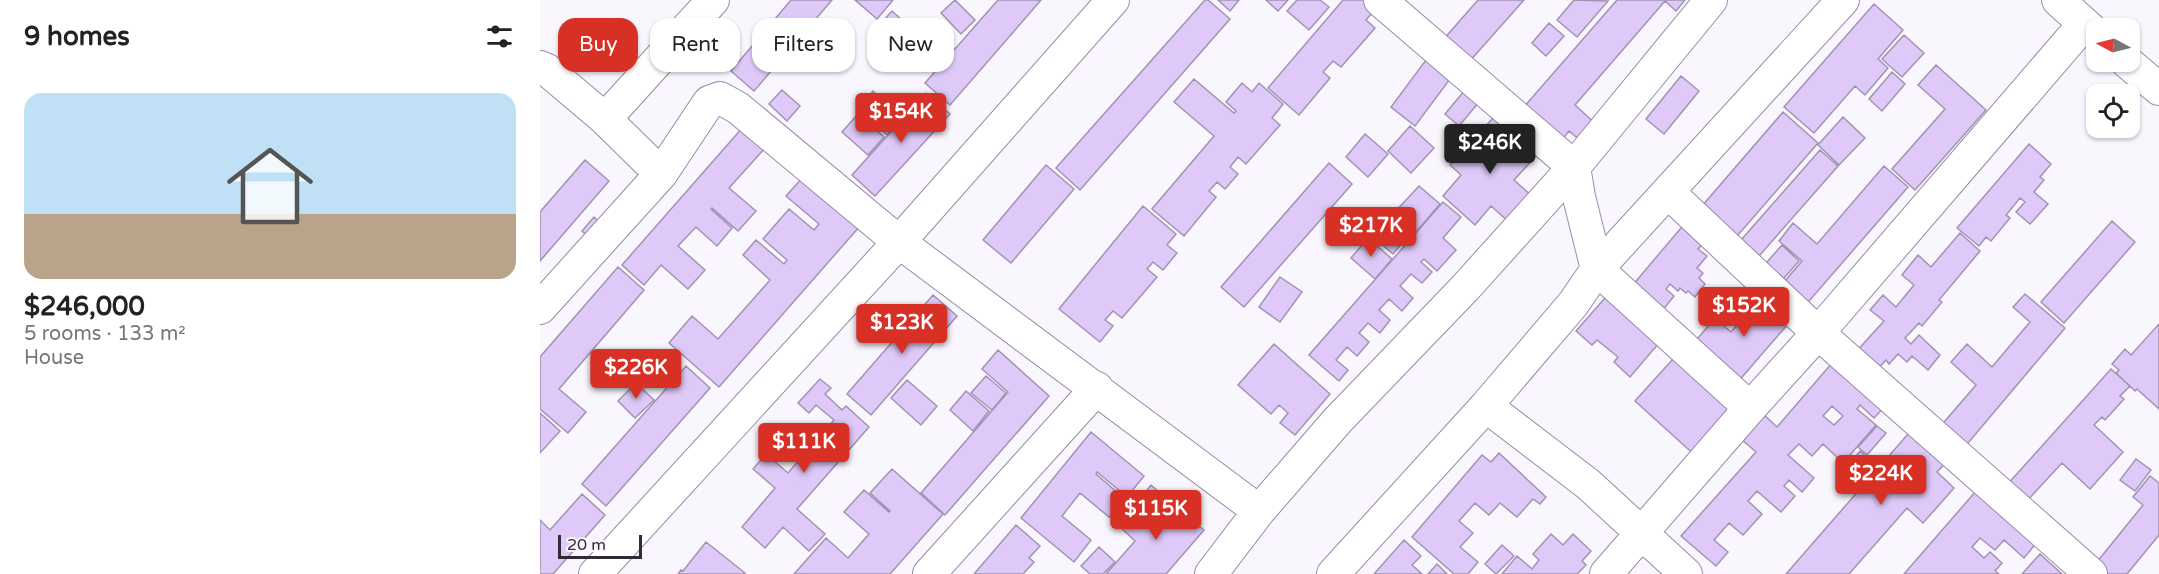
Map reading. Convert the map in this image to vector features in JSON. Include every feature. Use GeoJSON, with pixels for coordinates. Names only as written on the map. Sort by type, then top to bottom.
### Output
{"type":"FeatureCollection","features":[{"type":"Feature","properties":{"kind":"street"},"geometry":{"type":"LineString","coordinates":[[605,119],[713,0]]}},
{"type":"Feature","properties":{"kind":"street"},"geometry":{"type":"LineString","coordinates":[[595,574],[899,242],[1113,0]]}},
{"type":"Feature","properties":{"kind":"street"},"geometry":{"type":"LineString","coordinates":[[1380,0],[1574,167],[1597,269],[1750,408]]}},
{"type":"Feature","properties":{"kind":"street"},"geometry":{"type":"LineString","coordinates":[[1211,574],[1258,511],[1338,420],[1466,287],[1574,167],[1711,0]]}},
{"type":"Feature","properties":{"kind":"street"},"geometry":{"type":"LineString","coordinates":[[1333,574],[1486,406],[1573,304],[1597,269],[1843,0]]}},
{"type":"Feature","properties":{"kind":"street"},"geometry":{"type":"LineString","coordinates":[[2058,0],[2086,25]]}},
{"type":"Feature","properties":{"kind":"street"},"geometry":{"type":"LineString","coordinates":[[1606,574],[1750,408],[2086,35]]}},
{"type":"Feature","properties":{"kind":"street"},"geometry":{"type":"LineString","coordinates":[[540,67],[547,70],[605,119],[661,174]]}},
{"type":"Feature","properties":{"kind":"street"},"geometry":{"type":"LineString","coordinates":[[2139,72],[2159,89]]}},
{"type":"Feature","properties":{"kind":"street"},"geometry":{"type":"LineString","coordinates":[[540,308],[661,174],[709,102],[720,98],[738,108],[899,242],[1258,511]]}},
{"type":"Feature","properties":{"kind":"street"},"geometry":{"type":"LineString","coordinates":[[1668,192],[1818,333],[2091,574]]}},
{"type":"Feature","properties":{"kind":"street"},"geometry":{"type":"LineString","coordinates":[[929,574],[1096,388]]}},
{"type":"Feature","properties":{"kind":"street"},"geometry":{"type":"LineString","coordinates":[[1486,406],[1588,484],[1686,574]]}},
{"type":"Feature","properties":{"kind":"building"},"geometry":{"type":"Polygon","coordinates":[[[791,0],[832,0],[817,18],[776,18],[791,0]]]}},
{"type":"Feature","properties":{"kind":"building"},"geometry":{"type":"Polygon","coordinates":[[[855,0],[893,0],[876,18],[855,0]]]}},
{"type":"Feature","properties":{"kind":"building"},"geometry":{"type":"Polygon","coordinates":[[[955,0],[975,20],[961,34],[954,27],[954,18],[946,18],[941,13],[955,0]]]}},
{"type":"Feature","properties":{"kind":"building"},"geometry":{"type":"Polygon","coordinates":[[[998,0],[1041,0],[950,105],[925,83],[935,72],[954,72],[954,50],[998,0]]]}},
{"type":"Feature","properties":{"kind":"building"},"geometry":{"type":"Polygon","coordinates":[[[1205,0],[1208,0],[1230,19],[1080,190],[1056,168],[1205,0]]]}},
{"type":"Feature","properties":{"kind":"building"},"geometry":{"type":"Polygon","coordinates":[[[1218,0],[1239,0],[1230,11],[1218,0]]]}},
{"type":"Feature","properties":{"kind":"building"},"geometry":{"type":"Polygon","coordinates":[[[1266,0],[1288,0],[1278,11],[1266,0]]]}},
{"type":"Feature","properties":{"kind":"building"},"geometry":{"type":"Polygon","coordinates":[[[1297,0],[1320,0],[1329,7],[1309,30],[1287,11],[1297,0]]]}},
{"type":"Feature","properties":{"kind":"building"},"geometry":{"type":"Polygon","coordinates":[[[1343,0],[1367,0],[1376,8],[1366,20],[1375,28],[1341,67],[1333,61],[1323,72],[1330,78],[1299,115],[1268,88],[1343,0]]]}},
{"type":"Feature","properties":{"kind":"building"},"geometry":{"type":"Polygon","coordinates":[[[1478,0],[1524,0],[1469,62],[1443,40],[1478,0]]]}},
{"type":"Feature","properties":{"kind":"building"},"geometry":{"type":"Polygon","coordinates":[[[1574,0],[1608,1],[1577,37],[1557,20],[1574,0]]]}},
{"type":"Feature","properties":{"kind":"building"},"geometry":{"type":"Polygon","coordinates":[[[1617,0],[1685,0],[1676,11],[1665,1],[1575,105],[1597,125],[1582,142],[1569,131],[1561,141],[1523,108],[1617,0]]]}},
{"type":"Feature","properties":{"kind":"building"},"geometry":{"type":"Polygon","coordinates":[[[1874,4],[1903,30],[1878,59],[1888,68],[1865,95],[1855,86],[1814,133],[1784,107],[1874,4]]]}},
{"type":"Feature","properties":{"kind":"building"},"geometry":{"type":"Polygon","coordinates":[[[892,11],[900,18],[886,18],[892,11]]]}},
{"type":"Feature","properties":{"kind":"building"},"geometry":{"type":"Polygon","coordinates":[[[1549,23],[1564,36],[1546,56],[1532,43],[1549,23]]]}},
{"type":"Feature","properties":{"kind":"building"},"geometry":{"type":"Polygon","coordinates":[[[1904,35],[1924,53],[1902,77],[1882,59],[1904,35]]]}},
{"type":"Feature","properties":{"kind":"building"},"geometry":{"type":"Polygon","coordinates":[[[752,46],[752,72],[770,72],[754,91],[732,72],[740,72],[740,60],[752,46]]]}},
{"type":"Feature","properties":{"kind":"building"},"geometry":{"type":"Polygon","coordinates":[[[1432,52],[1456,71],[1415,126],[1391,107],[1432,52]]]}},
{"type":"Feature","properties":{"kind":"building"},"geometry":{"type":"Polygon","coordinates":[[[1936,65],[1986,110],[1915,190],[1892,169],[1945,109],[1918,85],[1936,65]]]}},
{"type":"Feature","properties":{"kind":"building"},"geometry":{"type":"Polygon","coordinates":[[[1892,72],[1905,84],[1882,111],[1869,99],[1892,72]]]}},
{"type":"Feature","properties":{"kind":"building"},"geometry":{"type":"Polygon","coordinates":[[[1681,76],[1699,91],[1664,134],[1646,119],[1681,76]]]}},
{"type":"Feature","properties":{"kind":"building"},"geometry":{"type":"Polygon","coordinates":[[[1194,79],[1234,113],[1236,111],[1226,102],[1242,83],[1252,92],[1259,83],[1283,104],[1272,118],[1280,125],[1246,164],[1238,157],[1230,167],[1238,174],[1225,189],[1217,182],[1209,191],[1216,197],[1184,236],[1152,209],[1214,136],[1174,102],[1194,79]]]}},
{"type":"Feature","properties":{"kind":"building"},"geometry":{"type":"Polygon","coordinates":[[[782,90],[800,106],[787,121],[769,104],[782,90]]]}},
{"type":"Feature","properties":{"kind":"building"},"geometry":{"type":"Polygon","coordinates":[[[1465,90],[1479,102],[1459,126],[1445,114],[1465,90]]]}},
{"type":"Feature","properties":{"kind":"building"},"geometry":{"type":"Polygon","coordinates":[[[873,91],[902,118],[887,135],[858,108],[873,91]]]}},
{"type":"Feature","properties":{"kind":"building"},"geometry":{"type":"Polygon","coordinates":[[[926,93],[950,114],[875,196],[852,175],[926,93]]]}},
{"type":"Feature","properties":{"kind":"building"},"geometry":{"type":"Polygon","coordinates":[[[1783,112],[1818,143],[1731,243],[1696,213],[1783,112]]]}},
{"type":"Feature","properties":{"kind":"building"},"geometry":{"type":"Polygon","coordinates":[[[858,114],[884,137],[868,155],[842,132],[858,114]]]}},
{"type":"Feature","properties":{"kind":"building"},"geometry":{"type":"Polygon","coordinates":[[[1843,117],[1865,138],[1839,165],[1818,145],[1843,117]]]}},
{"type":"Feature","properties":{"kind":"building"},"geometry":{"type":"Polygon","coordinates":[[[1493,118],[1535,157],[1514,180],[1533,197],[1510,223],[1491,206],[1475,225],[1443,196],[1461,175],[1450,165],[1493,118]]]}},
{"type":"Feature","properties":{"kind":"building"},"geometry":{"type":"Polygon","coordinates":[[[1410,126],[1434,148],[1411,173],[1388,151],[1410,126]]]}},
{"type":"Feature","properties":{"kind":"building"},"geometry":{"type":"Polygon","coordinates":[[[743,127],[766,147],[729,188],[756,211],[738,231],[712,208],[732,228],[717,246],[696,227],[678,246],[705,270],[688,289],[661,265],[644,285],[622,265],[743,127]]]}},
{"type":"Feature","properties":{"kind":"building"},"geometry":{"type":"Polygon","coordinates":[[[1365,134],[1388,154],[1368,177],[1346,157],[1365,134]]]}},
{"type":"Feature","properties":{"kind":"building"},"geometry":{"type":"Polygon","coordinates":[[[2029,144],[2051,164],[2040,177],[2044,180],[2034,192],[2048,204],[2030,224],[2016,212],[2025,202],[2020,198],[2006,215],[2010,218],[1991,241],[1986,237],[1979,246],[1957,228],[2029,144]]]}},
{"type":"Feature","properties":{"kind":"building"},"geometry":{"type":"Polygon","coordinates":[[[1820,150],[1838,166],[1752,264],[1734,248],[1820,150]]]}},
{"type":"Feature","properties":{"kind":"building"},"geometry":{"type":"Polygon","coordinates":[[[585,160],[609,181],[540,261],[540,212],[585,160]]]}},
{"type":"Feature","properties":{"kind":"building"},"geometry":{"type":"Polygon","coordinates":[[[1329,163],[1352,184],[1244,307],[1221,287],[1329,163]]]}},
{"type":"Feature","properties":{"kind":"building"},"geometry":{"type":"Polygon","coordinates":[[[1046,165],[1074,189],[1011,263],[983,240],[1046,165]]]}},
{"type":"Feature","properties":{"kind":"building"},"geometry":{"type":"Polygon","coordinates":[[[1884,166],[1908,187],[1803,308],[1779,288],[1802,261],[1779,241],[1793,223],[1817,244],[1884,166]]]}},
{"type":"Feature","properties":{"kind":"building"},"geometry":{"type":"Polygon","coordinates":[[[804,176],[860,226],[719,387],[669,343],[692,316],[718,339],[770,280],[743,255],[756,240],[784,264],[787,260],[763,239],[789,209],[814,230],[819,224],[786,196],[804,176]]]}},
{"type":"Feature","properties":{"kind":"building"},"geometry":{"type":"Polygon","coordinates":[[[1419,186],[1440,204],[1415,233],[1393,214],[1419,186]]]}},
{"type":"Feature","properties":{"kind":"building"},"geometry":{"type":"Polygon","coordinates":[[[1443,202],[1461,217],[1443,238],[1456,250],[1437,271],[1424,259],[1421,262],[1432,272],[1422,283],[1411,274],[1400,286],[1413,298],[1402,311],[1389,299],[1379,310],[1390,320],[1380,333],[1368,323],[1359,333],[1369,342],[1357,356],[1347,347],[1336,360],[1348,370],[1339,381],[1309,355],[1443,202]]]}},
{"type":"Feature","properties":{"kind":"building"},"geometry":{"type":"Polygon","coordinates":[[[1143,206],[1176,234],[1167,245],[1177,253],[1163,270],[1153,262],[1147,269],[1157,277],[1122,318],[1113,311],[1105,320],[1113,326],[1100,342],[1059,309],[1143,206]]]}},
{"type":"Feature","properties":{"kind":"building"},"geometry":{"type":"Polygon","coordinates":[[[594,217],[604,227],[592,240],[582,231],[594,217]]]}},
{"type":"Feature","properties":{"kind":"building"},"geometry":{"type":"Polygon","coordinates":[[[1389,219],[1408,236],[1393,254],[1373,237],[1389,219]]]}},
{"type":"Feature","properties":{"kind":"building"},"geometry":{"type":"Polygon","coordinates":[[[2112,221],[2135,242],[2064,323],[2041,302],[2112,221]]]}},
{"type":"Feature","properties":{"kind":"building"},"geometry":{"type":"Polygon","coordinates":[[[1686,222],[1707,239],[1698,249],[1707,256],[1697,268],[1703,273],[1699,278],[1705,284],[1695,297],[1680,288],[1678,291],[1670,284],[1666,289],[1674,296],[1662,311],[1632,286],[1686,222]]]}},
{"type":"Feature","properties":{"kind":"building"},"geometry":{"type":"Polygon","coordinates":[[[1960,233],[1980,251],[1939,300],[1942,302],[1922,326],[1919,323],[1905,338],[1911,344],[1919,335],[1940,355],[1928,370],[1912,356],[1907,362],[1898,354],[1889,364],[1886,360],[1876,371],[1855,353],[1884,321],[1870,310],[1883,295],[1896,307],[1914,285],[1902,275],[1918,255],[1931,267],[1960,233]]]}},
{"type":"Feature","properties":{"kind":"building"},"geometry":{"type":"Polygon","coordinates":[[[1368,238],[1392,259],[1375,279],[1351,258],[1368,238]]]}},
{"type":"Feature","properties":{"kind":"building"},"geometry":{"type":"Polygon","coordinates":[[[1782,245],[1799,261],[1777,286],[1760,270],[1782,245]]]}},
{"type":"Feature","properties":{"kind":"building"},"geometry":{"type":"Polygon","coordinates":[[[618,267],[644,290],[559,389],[586,412],[568,433],[540,409],[540,357],[618,267]]]}},
{"type":"Feature","properties":{"kind":"building"},"geometry":{"type":"Polygon","coordinates":[[[1280,277],[1302,292],[1280,322],[1259,307],[1280,277]]]}},
{"type":"Feature","properties":{"kind":"building"},"geometry":{"type":"Polygon","coordinates":[[[1612,290],[1664,337],[1630,377],[1614,362],[1618,357],[1597,340],[1592,345],[1576,331],[1612,290]]]}},
{"type":"Feature","properties":{"kind":"building"},"geometry":{"type":"Polygon","coordinates":[[[1765,292],[1794,317],[1737,383],[1692,345],[1715,318],[1731,332],[1765,292]]]}},
{"type":"Feature","properties":{"kind":"building"},"geometry":{"type":"Polygon","coordinates":[[[2025,294],[2065,328],[1963,449],[1939,428],[1976,385],[1951,362],[1967,344],[1992,367],[2030,322],[2013,307],[2025,294]]]}},
{"type":"Feature","properties":{"kind":"building"},"geometry":{"type":"Polygon","coordinates":[[[933,295],[957,316],[871,415],[847,394],[933,295]]]}},
{"type":"Feature","properties":{"kind":"building"},"geometry":{"type":"Polygon","coordinates":[[[2159,324],[2159,409],[2116,373],[2119,370],[2112,364],[2125,349],[2131,355],[2159,324]]]}},
{"type":"Feature","properties":{"kind":"building"},"geometry":{"type":"Polygon","coordinates":[[[1274,344],[1330,394],[1295,435],[1280,423],[1288,413],[1279,405],[1271,414],[1238,385],[1274,344]]]}},
{"type":"Feature","properties":{"kind":"building"},"geometry":{"type":"Polygon","coordinates":[[[1682,349],[1744,407],[1698,458],[1635,401],[1682,349]]]}},
{"type":"Feature","properties":{"kind":"building"},"geometry":{"type":"Polygon","coordinates":[[[998,350],[1049,396],[945,515],[921,493],[1008,392],[982,369],[998,350]]]}},
{"type":"Feature","properties":{"kind":"building"},"geometry":{"type":"Polygon","coordinates":[[[1838,356],[1890,401],[1874,418],[1860,405],[1857,409],[1876,425],[1843,463],[1823,444],[1812,456],[1799,444],[1788,455],[1814,478],[1802,492],[1789,480],[1784,486],[1795,496],[1781,512],[1757,491],[1748,501],[1762,514],[1743,535],[1729,523],[1714,540],[1728,552],[1716,566],[1681,536],[1756,452],[1740,438],[1762,413],[1777,427],[1838,356]],[[1832,406],[1823,416],[1834,425],[1843,416],[1832,406]]]}},
{"type":"Feature","properties":{"kind":"building"},"geometry":{"type":"Polygon","coordinates":[[[686,366],[710,388],[606,506],[582,484],[686,366]]]}},
{"type":"Feature","properties":{"kind":"building"},"geometry":{"type":"Polygon","coordinates":[[[2111,369],[2130,386],[2120,396],[2124,399],[2105,420],[2102,417],[2094,425],[2123,452],[2090,489],[2062,463],[2025,503],[2006,486],[2111,369]]]}},
{"type":"Feature","properties":{"kind":"building"},"geometry":{"type":"Polygon","coordinates":[[[986,376],[1006,393],[992,410],[971,393],[986,376]]]}},
{"type":"Feature","properties":{"kind":"building"},"geometry":{"type":"Polygon","coordinates":[[[820,379],[831,388],[825,394],[842,410],[846,406],[869,427],[797,509],[825,534],[809,551],[783,527],[765,548],[742,527],[775,488],[753,469],[766,454],[788,473],[834,420],[816,405],[809,413],[798,403],[820,379]]]}},
{"type":"Feature","properties":{"kind":"building"},"geometry":{"type":"Polygon","coordinates":[[[907,380],[937,406],[921,425],[891,398],[907,380]]]}},
{"type":"Feature","properties":{"kind":"building"},"geometry":{"type":"Polygon","coordinates":[[[636,383],[654,400],[635,418],[618,401],[636,383]]]}},
{"type":"Feature","properties":{"kind":"building"},"geometry":{"type":"Polygon","coordinates":[[[966,391],[989,411],[973,431],[950,410],[966,391]]]}},
{"type":"Feature","properties":{"kind":"building"},"geometry":{"type":"Polygon","coordinates":[[[540,413],[560,431],[540,453],[540,413]]]}},
{"type":"Feature","properties":{"kind":"building"},"geometry":{"type":"Polygon","coordinates":[[[1877,426],[1886,433],[1867,455],[1858,447],[1877,426]]]}},
{"type":"Feature","properties":{"kind":"building"},"geometry":{"type":"Polygon","coordinates":[[[1915,426],[1951,457],[1937,472],[1954,488],[1923,523],[1907,508],[1849,574],[1786,574],[1915,426]]]}},
{"type":"Feature","properties":{"kind":"building"},"geometry":{"type":"Polygon","coordinates":[[[1091,432],[1144,476],[1127,497],[1097,472],[1096,474],[1125,499],[1109,517],[1080,493],[1062,516],[1091,540],[1074,562],[1021,518],[1091,432]]]}},
{"type":"Feature","properties":{"kind":"building"},"geometry":{"type":"Polygon","coordinates":[[[1860,451],[1877,466],[1865,480],[1847,466],[1860,451]]]}},
{"type":"Feature","properties":{"kind":"building"},"geometry":{"type":"Polygon","coordinates":[[[1499,453],[1546,497],[1540,504],[1533,499],[1517,517],[1500,503],[1489,515],[1475,503],[1459,521],[1473,533],[1460,547],[1478,562],[1468,574],[1454,574],[1412,537],[1482,455],[1491,462],[1499,453]]]}},
{"type":"Feature","properties":{"kind":"building"},"geometry":{"type":"Polygon","coordinates":[[[2136,459],[2151,470],[2135,491],[2120,480],[2136,459]]]}},
{"type":"Feature","properties":{"kind":"building"},"geometry":{"type":"Polygon","coordinates":[[[892,469],[943,514],[890,574],[794,574],[826,538],[848,558],[869,534],[844,512],[864,490],[889,512],[870,493],[892,469]]]}},
{"type":"Feature","properties":{"kind":"building"},"geometry":{"type":"Polygon","coordinates":[[[2150,476],[2159,483],[2159,535],[2127,574],[2102,574],[2093,567],[2143,505],[2133,497],[2150,476]]]}},
{"type":"Feature","properties":{"kind":"building"},"geometry":{"type":"Polygon","coordinates":[[[1983,483],[2043,535],[2024,558],[2004,540],[1995,550],[1980,538],[1972,547],[1984,558],[1990,552],[2002,563],[1995,571],[1999,574],[1904,574],[1983,483]]]}},
{"type":"Feature","properties":{"kind":"building"},"geometry":{"type":"Polygon","coordinates":[[[1151,485],[1168,500],[1152,518],[1136,504],[1151,485]]]}},
{"type":"Feature","properties":{"kind":"building"},"geometry":{"type":"Polygon","coordinates":[[[582,494],[605,515],[553,574],[540,574],[540,520],[550,530],[582,494]]]}},
{"type":"Feature","properties":{"kind":"building"},"geometry":{"type":"Polygon","coordinates":[[[1170,501],[1204,530],[1166,574],[1106,574],[1135,541],[1116,523],[1129,507],[1150,525],[1170,501]]]}},
{"type":"Feature","properties":{"kind":"building"},"geometry":{"type":"Polygon","coordinates":[[[1016,525],[1040,546],[1029,558],[1034,562],[1023,574],[974,574],[1016,525]]]}},
{"type":"Feature","properties":{"kind":"building"},"geometry":{"type":"Polygon","coordinates":[[[1551,534],[1563,545],[1573,534],[1591,551],[1582,561],[1586,565],[1577,574],[1502,574],[1517,556],[1532,569],[1539,560],[1533,554],[1551,534]]]}},
{"type":"Feature","properties":{"kind":"building"},"geometry":{"type":"Polygon","coordinates":[[[1404,540],[1421,556],[1412,565],[1422,574],[1374,574],[1404,540]]]}},
{"type":"Feature","properties":{"kind":"building"},"geometry":{"type":"Polygon","coordinates":[[[706,542],[745,573],[745,574],[678,574],[706,542]]]}},
{"type":"Feature","properties":{"kind":"building"},"geometry":{"type":"Polygon","coordinates":[[[1502,545],[1514,556],[1496,574],[1485,564],[1502,545]]]}},
{"type":"Feature","properties":{"kind":"building"},"geometry":{"type":"Polygon","coordinates":[[[1099,547],[1115,562],[1103,574],[1090,574],[1081,566],[1099,547]]]}},
{"type":"Feature","properties":{"kind":"building"},"geometry":{"type":"Polygon","coordinates":[[[2040,554],[2062,574],[2022,574],[2040,554]]]}},
{"type":"Feature","properties":{"kind":"building"},"geometry":{"type":"Polygon","coordinates":[[[1437,564],[1447,574],[1428,574],[1437,564]]]}}]}
